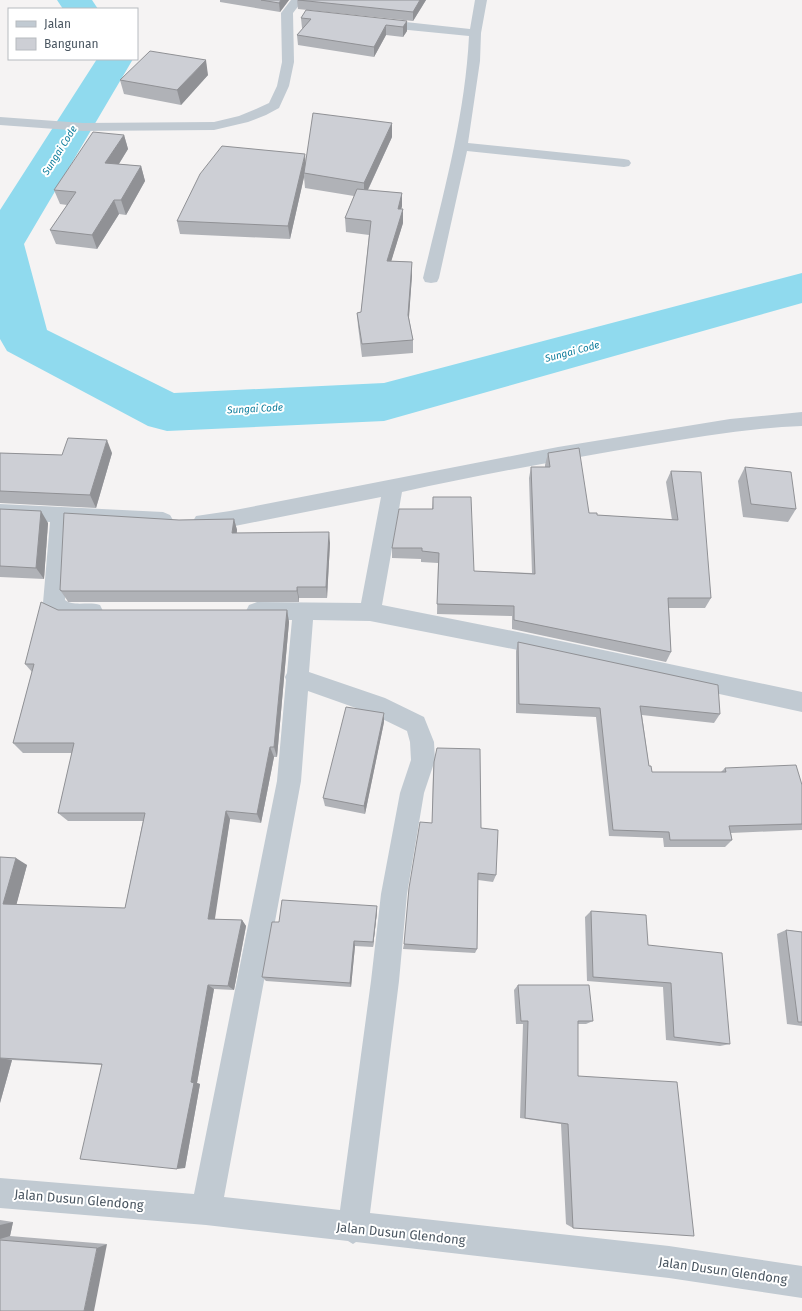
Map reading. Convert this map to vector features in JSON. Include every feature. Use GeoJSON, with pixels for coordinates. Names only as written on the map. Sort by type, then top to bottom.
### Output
{"type":"FeatureCollection","features":[{"type":"Feature","properties":{"kind":"street"},"geometry":{"type":"LineString","coordinates":[[0,121],[83,126],[214,126],[243,119],[274,105],[283,86],[288,62],[287,13],[297,0]]}},
{"type":"Feature","properties":{"kind":"street"},"geometry":{"type":"LineString","coordinates":[[431,278],[461,146],[474,61],[475,33],[481,0]]}},
{"type":"Feature","properties":{"kind":"street"},"geometry":{"type":"LineString","coordinates":[[287,13],[303,15]]}},
{"type":"Feature","properties":{"kind":"street"},"geometry":{"type":"LineString","coordinates":[[365,22],[475,33]]}},
{"type":"Feature","properties":{"kind":"street"},"geometry":{"type":"LineString","coordinates":[[461,146],[624,163]]}},
{"type":"Feature","properties":{"kind":"street"},"geometry":{"type":"LineString","coordinates":[[0,512],[183,522],[230,519],[393,487],[483,467],[596,446],[716,428],[801,423]]}},
{"type":"Feature","properties":{"kind":"street"},"geometry":{"type":"LineString","coordinates":[[370,612],[393,487]]}},
{"type":"Feature","properties":{"kind":"street"},"geometry":{"type":"LineString","coordinates":[[60,515],[54,603],[58,608],[66,612],[114,611]]}},
{"type":"Feature","properties":{"kind":"street"},"geometry":{"type":"LineString","coordinates":[[240,611],[370,612],[518,641],[802,702]]}},
{"type":"Feature","properties":{"kind":"street"},"geometry":{"type":"LineString","coordinates":[[206,1210],[289,782],[296,677],[303,611]]}},
{"type":"Feature","properties":{"kind":"street"},"geometry":{"type":"LineString","coordinates":[[296,677],[377,705],[416,724],[422,742],[422,760],[412,793],[394,894],[385,981],[353,1228]]}},
{"type":"Feature","properties":{"kind":"street","name":"Jalan Dusun Glendong"},"geometry":{"type":"LineString","coordinates":[[0,1192],[206,1210],[353,1228],[669,1262],[802,1282]]}},
{"type":"Feature","properties":{"kind":"building"},"geometry":{"type":"Polygon","coordinates":[[[261,0],[281,0],[279,3],[261,0]]]}},
{"type":"Feature","properties":{"kind":"building"},"geometry":{"type":"Polygon","coordinates":[[[298,0],[420,0],[413,12],[298,0]]]}},
{"type":"Feature","properties":{"kind":"building"},"geometry":{"type":"Polygon","coordinates":[[[306,10],[407,21],[403,27],[386,25],[374,47],[297,35],[311,19],[301,18],[306,10]]]}},
{"type":"Feature","properties":{"kind":"building"},"geometry":{"type":"Polygon","coordinates":[[[150,51],[206,60],[177,90],[120,80],[150,51]]]}},
{"type":"Feature","properties":{"kind":"building"},"geometry":{"type":"Polygon","coordinates":[[[313,113],[392,123],[364,183],[304,173],[313,113]]]}},
{"type":"Feature","properties":{"kind":"building"},"geometry":{"type":"Polygon","coordinates":[[[93,132],[124,135],[105,163],[141,166],[121,200],[114,200],[92,235],[50,230],[76,192],[54,190],[93,132]]]}},
{"type":"Feature","properties":{"kind":"building"},"geometry":{"type":"Polygon","coordinates":[[[222,146],[305,154],[288,226],[177,221],[200,174],[222,146]]]}},
{"type":"Feature","properties":{"kind":"building"},"geometry":{"type":"Polygon","coordinates":[[[357,189],[402,193],[398,209],[403,209],[387,261],[412,262],[408,315],[413,340],[362,344],[357,313],[361,312],[371,221],[345,218],[357,189]]]}},
{"type":"Feature","properties":{"kind":"building"},"geometry":{"type":"Polygon","coordinates":[[[68,438],[107,440],[90,495],[0,491],[0,453],[62,455],[68,438]]]}},
{"type":"Feature","properties":{"kind":"building"},"geometry":{"type":"Polygon","coordinates":[[[579,448],[589,513],[597,513],[597,515],[678,520],[671,471],[701,472],[711,598],[668,598],[671,652],[514,620],[514,606],[437,604],[439,553],[422,551],[422,548],[392,548],[399,509],[433,509],[433,497],[471,497],[474,571],[535,574],[531,467],[550,467],[548,453],[579,448]]]}},
{"type":"Feature","properties":{"kind":"building"},"geometry":{"type":"Polygon","coordinates":[[[745,467],[791,472],[796,509],[751,504],[745,467]]]}},
{"type":"Feature","properties":{"kind":"building"},"geometry":{"type":"Polygon","coordinates":[[[0,509],[41,511],[36,568],[0,566],[0,509]]]}},
{"type":"Feature","properties":{"kind":"building"},"geometry":{"type":"Polygon","coordinates":[[[64,513],[179,520],[234,519],[232,533],[329,532],[326,587],[297,587],[297,591],[62,591],[60,590],[64,513]]]}},
{"type":"Feature","properties":{"kind":"building"},"geometry":{"type":"Polygon","coordinates":[[[41,602],[58,610],[287,610],[274,747],[270,747],[257,814],[226,811],[208,919],[242,920],[228,986],[208,985],[191,1082],[194,1083],[177,1169],[80,1159],[102,1064],[0,1058],[0,857],[16,858],[3,904],[125,908],[145,813],[58,813],[74,743],[13,743],[34,664],[25,664],[41,602]]]}},
{"type":"Feature","properties":{"kind":"building"},"geometry":{"type":"Polygon","coordinates":[[[518,642],[718,685],[720,714],[640,706],[649,766],[651,766],[652,772],[726,772],[725,768],[796,765],[802,785],[802,824],[729,826],[732,840],[670,840],[669,832],[613,830],[600,708],[519,704],[518,642]]]}},
{"type":"Feature","properties":{"kind":"building"},"geometry":{"type":"Polygon","coordinates":[[[346,707],[384,713],[364,806],[323,798],[346,707]]]}},
{"type":"Feature","properties":{"kind":"building"},"geometry":{"type":"Polygon","coordinates":[[[437,748],[480,749],[481,828],[498,830],[496,875],[478,873],[477,949],[404,944],[409,888],[420,822],[432,823],[434,762],[437,748]]]}},
{"type":"Feature","properties":{"kind":"building"},"geometry":{"type":"Polygon","coordinates":[[[282,900],[377,906],[373,942],[354,941],[350,983],[262,977],[272,922],[279,922],[282,900]]]}},
{"type":"Feature","properties":{"kind":"building"},"geometry":{"type":"Polygon","coordinates":[[[591,911],[646,915],[648,945],[722,953],[730,1044],[674,1037],[671,983],[593,977],[591,911]]]}},
{"type":"Feature","properties":{"kind":"building"},"geometry":{"type":"Polygon","coordinates":[[[786,930],[802,932],[802,1022],[798,1022],[786,930]]]}},
{"type":"Feature","properties":{"kind":"building"},"geometry":{"type":"Polygon","coordinates":[[[518,985],[589,985],[593,1021],[578,1021],[578,1076],[677,1082],[694,1236],[573,1228],[568,1124],[525,1118],[528,1021],[521,1021],[518,985]]]}},
{"type":"Feature","properties":{"kind":"building"},"geometry":{"type":"Polygon","coordinates":[[[0,1240],[97,1248],[84,1311],[0,1311],[0,1240]]]}},
{"type":"Feature","properties":{"kind":"waterway","name":"Sungai Code"},"geometry":{"type":"LineString","coordinates":[[74,0],[80,8]]}},
{"type":"Feature","properties":{"kind":"waterway","name":"Sungai Code"},"geometry":{"type":"LineString","coordinates":[[114,60],[1,244],[25,339],[167,412],[384,402],[802,288]]}}]}
